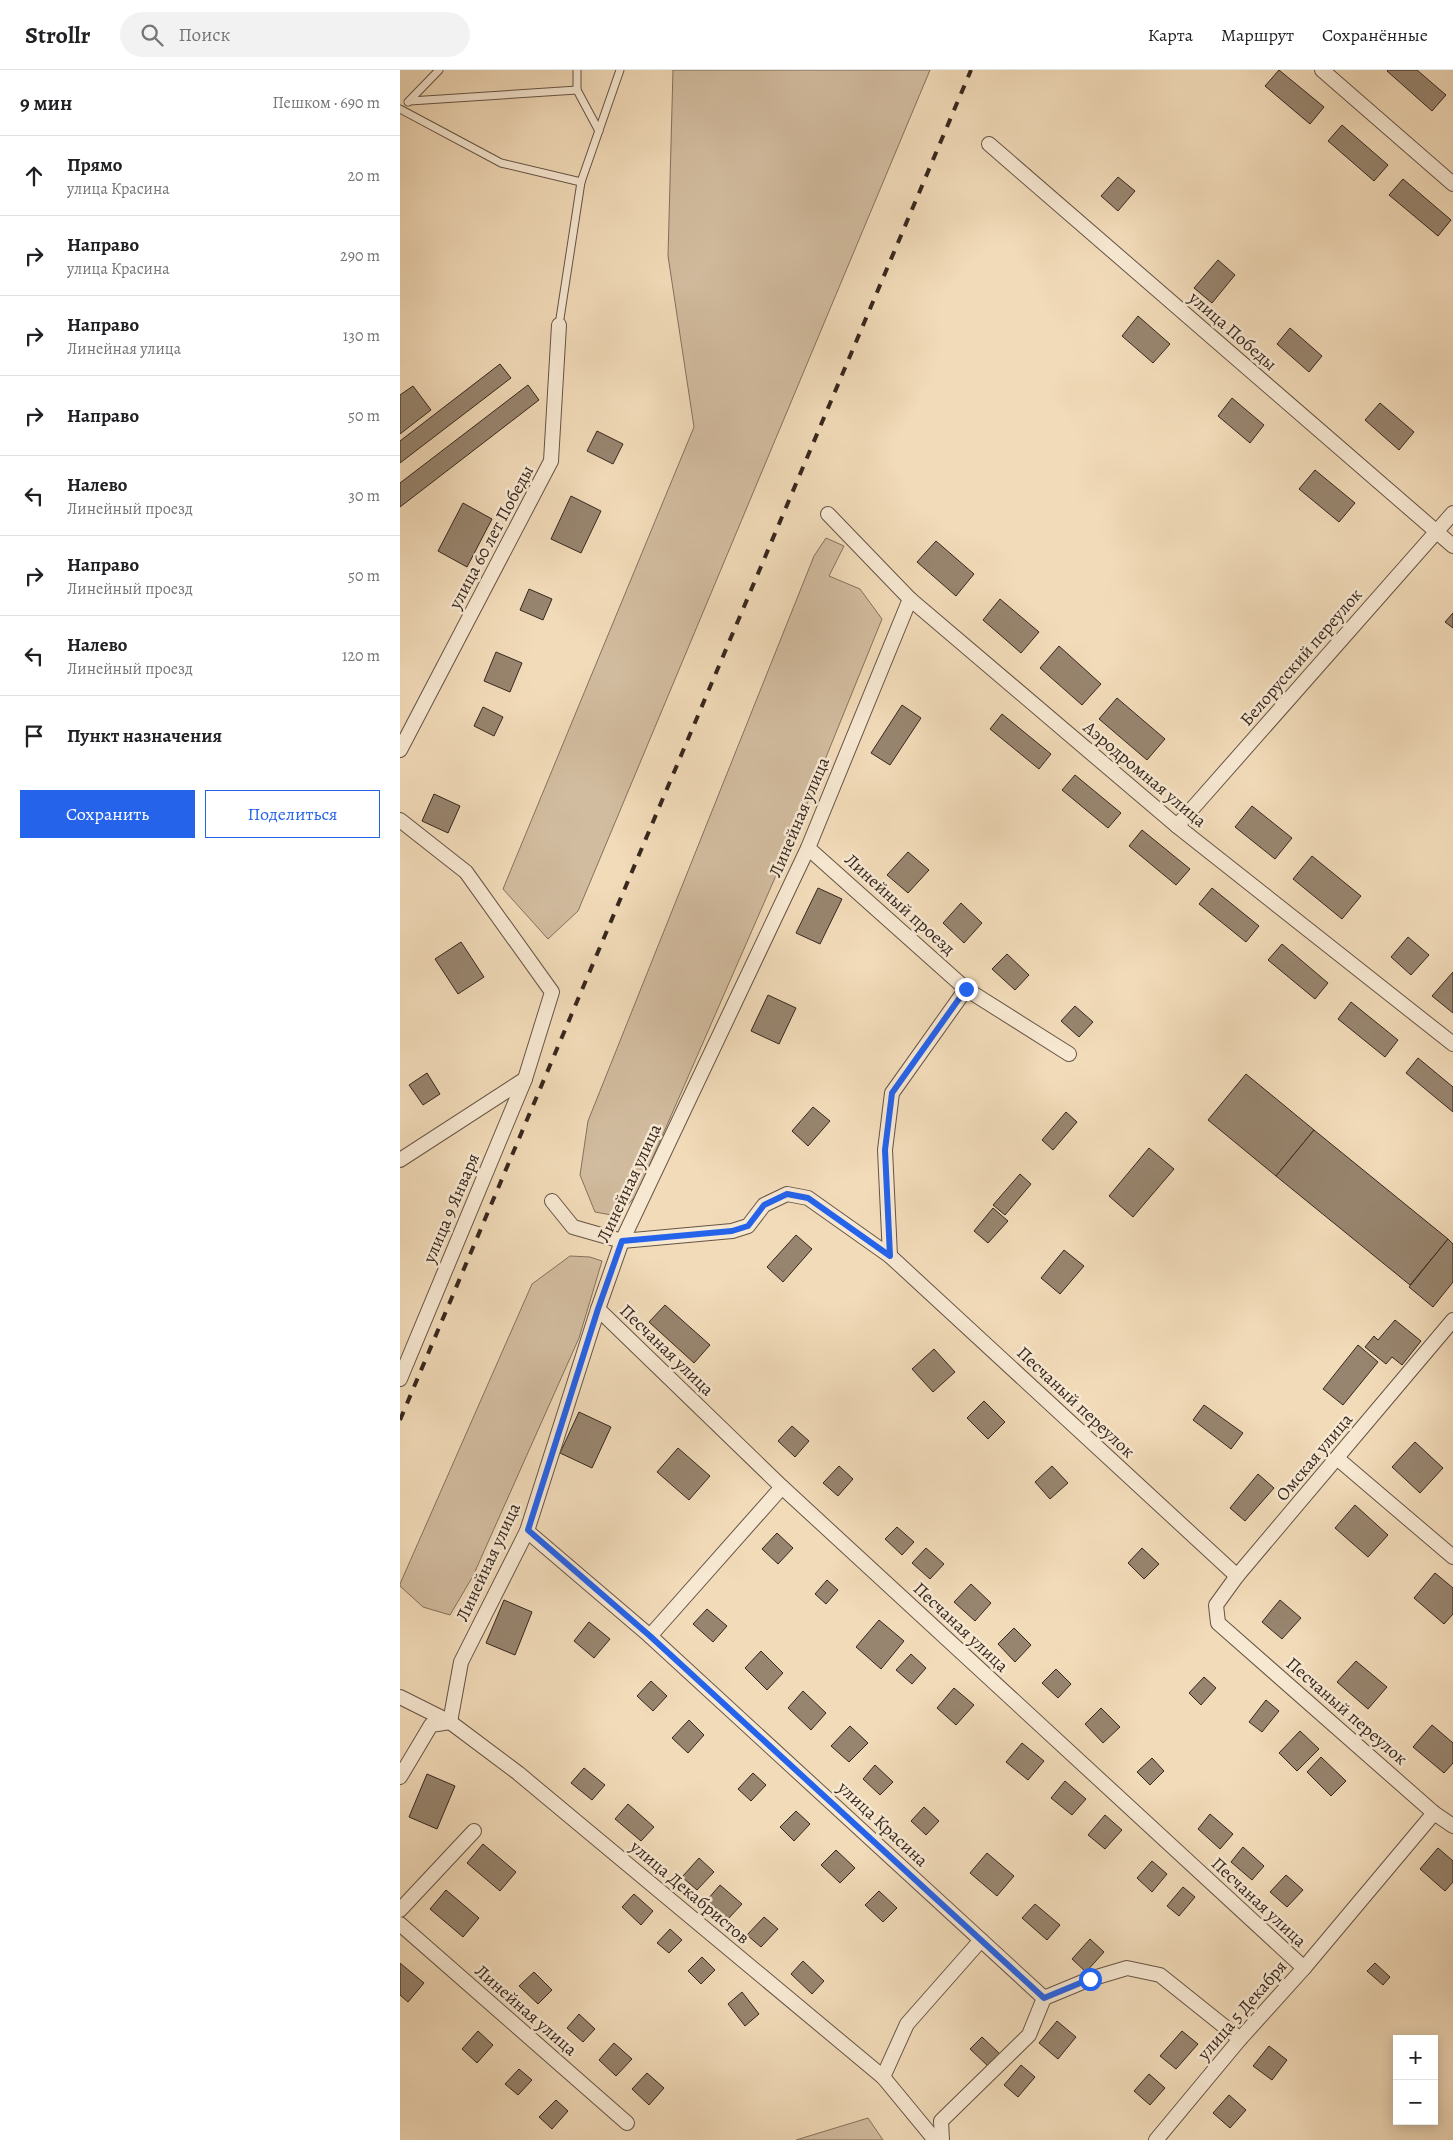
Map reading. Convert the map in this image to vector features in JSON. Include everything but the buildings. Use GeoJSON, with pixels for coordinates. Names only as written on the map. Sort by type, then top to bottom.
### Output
{"type":"FeatureCollection","features":[{"type":"Feature","properties":{"kind":"street"},"geometry":{"type":"LineString","coordinates":[[1322,70],[1453,184]]}},
{"type":"Feature","properties":{"kind":"street","name":"улица Победы"},"geometry":{"type":"LineString","coordinates":[[989,144],[1453,546]]}},
{"type":"Feature","properties":{"kind":"street","name":"улица 60 лет Победы"},"geometry":{"type":"LineString","coordinates":[[400,750],[551,461],[559,325]]}},
{"type":"Feature","properties":{"kind":"street","name":"Белорусский переулок"},"geometry":{"type":"LineString","coordinates":[[1177,826],[1453,513]]}},
{"type":"Feature","properties":{"kind":"street","name":"Аэродромная улица"},"geometry":{"type":"LineString","coordinates":[[828,514],[910,600],[1177,826],[1453,1044]]}},
{"type":"Feature","properties":{"kind":"street","name":"Линейная улица"},"geometry":{"type":"LineString","coordinates":[[450,1722],[461,1662],[528,1530],[598,1309],[622,1241],[808,848],[910,600]]}},
{"type":"Feature","properties":{"kind":"street","name":"улица 9 Января"},"geometry":{"type":"LineString","coordinates":[[400,820],[466,872],[552,992],[526,1079],[400,1379]]}},
{"type":"Feature","properties":{"kind":"street","name":"Линейный проезд"},"geometry":{"type":"LineString","coordinates":[[808,848],[966,989],[1069,1054]]}},
{"type":"Feature","properties":{"kind":"street"},"geometry":{"type":"LineString","coordinates":[[890,1256],[885,1150],[892,1093],[966,989]]}},
{"type":"Feature","properties":{"kind":"street"},"geometry":{"type":"LineString","coordinates":[[400,1160],[526,1079]]}},
{"type":"Feature","properties":{"kind":"street"},"geometry":{"type":"LineString","coordinates":[[552,1201],[573,1228],[622,1241],[732,1231],[748,1226],[764,1205],[787,1194],[808,1198],[890,1256]]}},
{"type":"Feature","properties":{"kind":"street","name":"Песчаный переулок"},"geometry":{"type":"LineString","coordinates":[[890,1256],[1237,1576]]}},
{"type":"Feature","properties":{"kind":"street","name":"Песчаная улица"},"geometry":{"type":"LineString","coordinates":[[598,1309],[782,1488],[1304,1968]]}},
{"type":"Feature","properties":{"kind":"street","name":"Омская улица"},"geometry":{"type":"LineString","coordinates":[[1218,1623],[1216,1605],[1237,1576],[1338,1459],[1453,1320]]}},
{"type":"Feature","properties":{"kind":"street"},"geometry":{"type":"LineString","coordinates":[[1338,1459],[1453,1557]]}},
{"type":"Feature","properties":{"kind":"street"},"geometry":{"type":"LineString","coordinates":[[650,1636],[782,1488]]}},
{"type":"Feature","properties":{"kind":"street","name":"улица Красина"},"geometry":{"type":"LineString","coordinates":[[528,1530],[650,1636],[1044,1998]]}},
{"type":"Feature","properties":{"kind":"street","name":"Песчаный переулок"},"geometry":{"type":"LineString","coordinates":[[1218,1623],[1434,1813],[1453,1826]]}},
{"type":"Feature","properties":{"kind":"street","name":"улица Декабристов"},"geometry":{"type":"LineString","coordinates":[[400,1697],[450,1722],[518,1773],[883,2077],[934,2140]]}},
{"type":"Feature","properties":{"kind":"street"},"geometry":{"type":"LineString","coordinates":[[400,1777],[431,1725],[450,1722]]}},
{"type":"Feature","properties":{"kind":"street","name":"улица 5 Декабря"},"geometry":{"type":"LineString","coordinates":[[1156,2140],[1434,1813]]}},
{"type":"Feature","properties":{"kind":"street"},"geometry":{"type":"LineString","coordinates":[[400,1910],[474,1831]]}},
{"type":"Feature","properties":{"kind":"street","name":"Линейная улица"},"geometry":{"type":"LineString","coordinates":[[400,1924],[628,2123]]}},
{"type":"Feature","properties":{"kind":"street"},"geometry":{"type":"LineString","coordinates":[[883,2077],[907,2024],[982,1940]]}},
{"type":"Feature","properties":{"kind":"street"},"geometry":{"type":"LineString","coordinates":[[942,2140],[941,2120],[1028,2035],[1044,1998],[1090,1979],[1126,1968],[1160,1976],[1240,2039]]}},
{"type":"Feature","properties":{"kind":"lane"},"geometry":{"type":"LineString","coordinates":[[439,70],[401,109],[501,162],[581,182]]}},
{"type":"Feature","properties":{"kind":"lane"},"geometry":{"type":"LineString","coordinates":[[577,70],[577,90],[599,131]]}},
{"type":"Feature","properties":{"kind":"lane"},"geometry":{"type":"LineString","coordinates":[[559,325],[581,182],[620,70]]}},
{"type":"Feature","properties":{"kind":"lane"},"geometry":{"type":"LineString","coordinates":[[410,100],[577,90]]}},
{"type":"Feature","properties":{"kind":"shaded area"},"geometry":{"type":"Polygon","coordinates":[[[673,70],[930,70],[578,911],[548,939],[503,889],[694,427],[668,256],[673,70]]]}},
{"type":"Feature","properties":{"kind":"shaded area"},"geometry":{"type":"Polygon","coordinates":[[[826,538],[844,546],[829,576],[860,589],[882,619],[805,809],[636,1196],[617,1216],[595,1212],[580,1175],[588,1121],[814,556],[826,538]]]}},
{"type":"Feature","properties":{"kind":"shaded area"},"geometry":{"type":"Polygon","coordinates":[[[570,1256],[590,1257],[602,1261],[579,1338],[473,1576],[450,1615],[423,1607],[400,1584],[532,1284],[570,1256]]]}},
{"type":"Feature","properties":{"kind":"shaded area"},"geometry":{"type":"Polygon","coordinates":[[[868,2118],[883,2140],[796,2140],[868,2118]]]}},
{"type":"Feature","properties":{"kind":"railway"},"geometry":{"type":"LineString","coordinates":[[400,1420],[971,70]]}},
{"type":"Feature","properties":{"kind":"route"},"geometry":{"type":"LineString","coordinates":[[966,989],[892,1093],[885,1150],[890,1256],[808,1198],[787,1194],[764,1205],[748,1226],[732,1231],[622,1241],[598,1309],[528,1530],[650,1636],[1044,1998],[1090,1979]]}}]}
